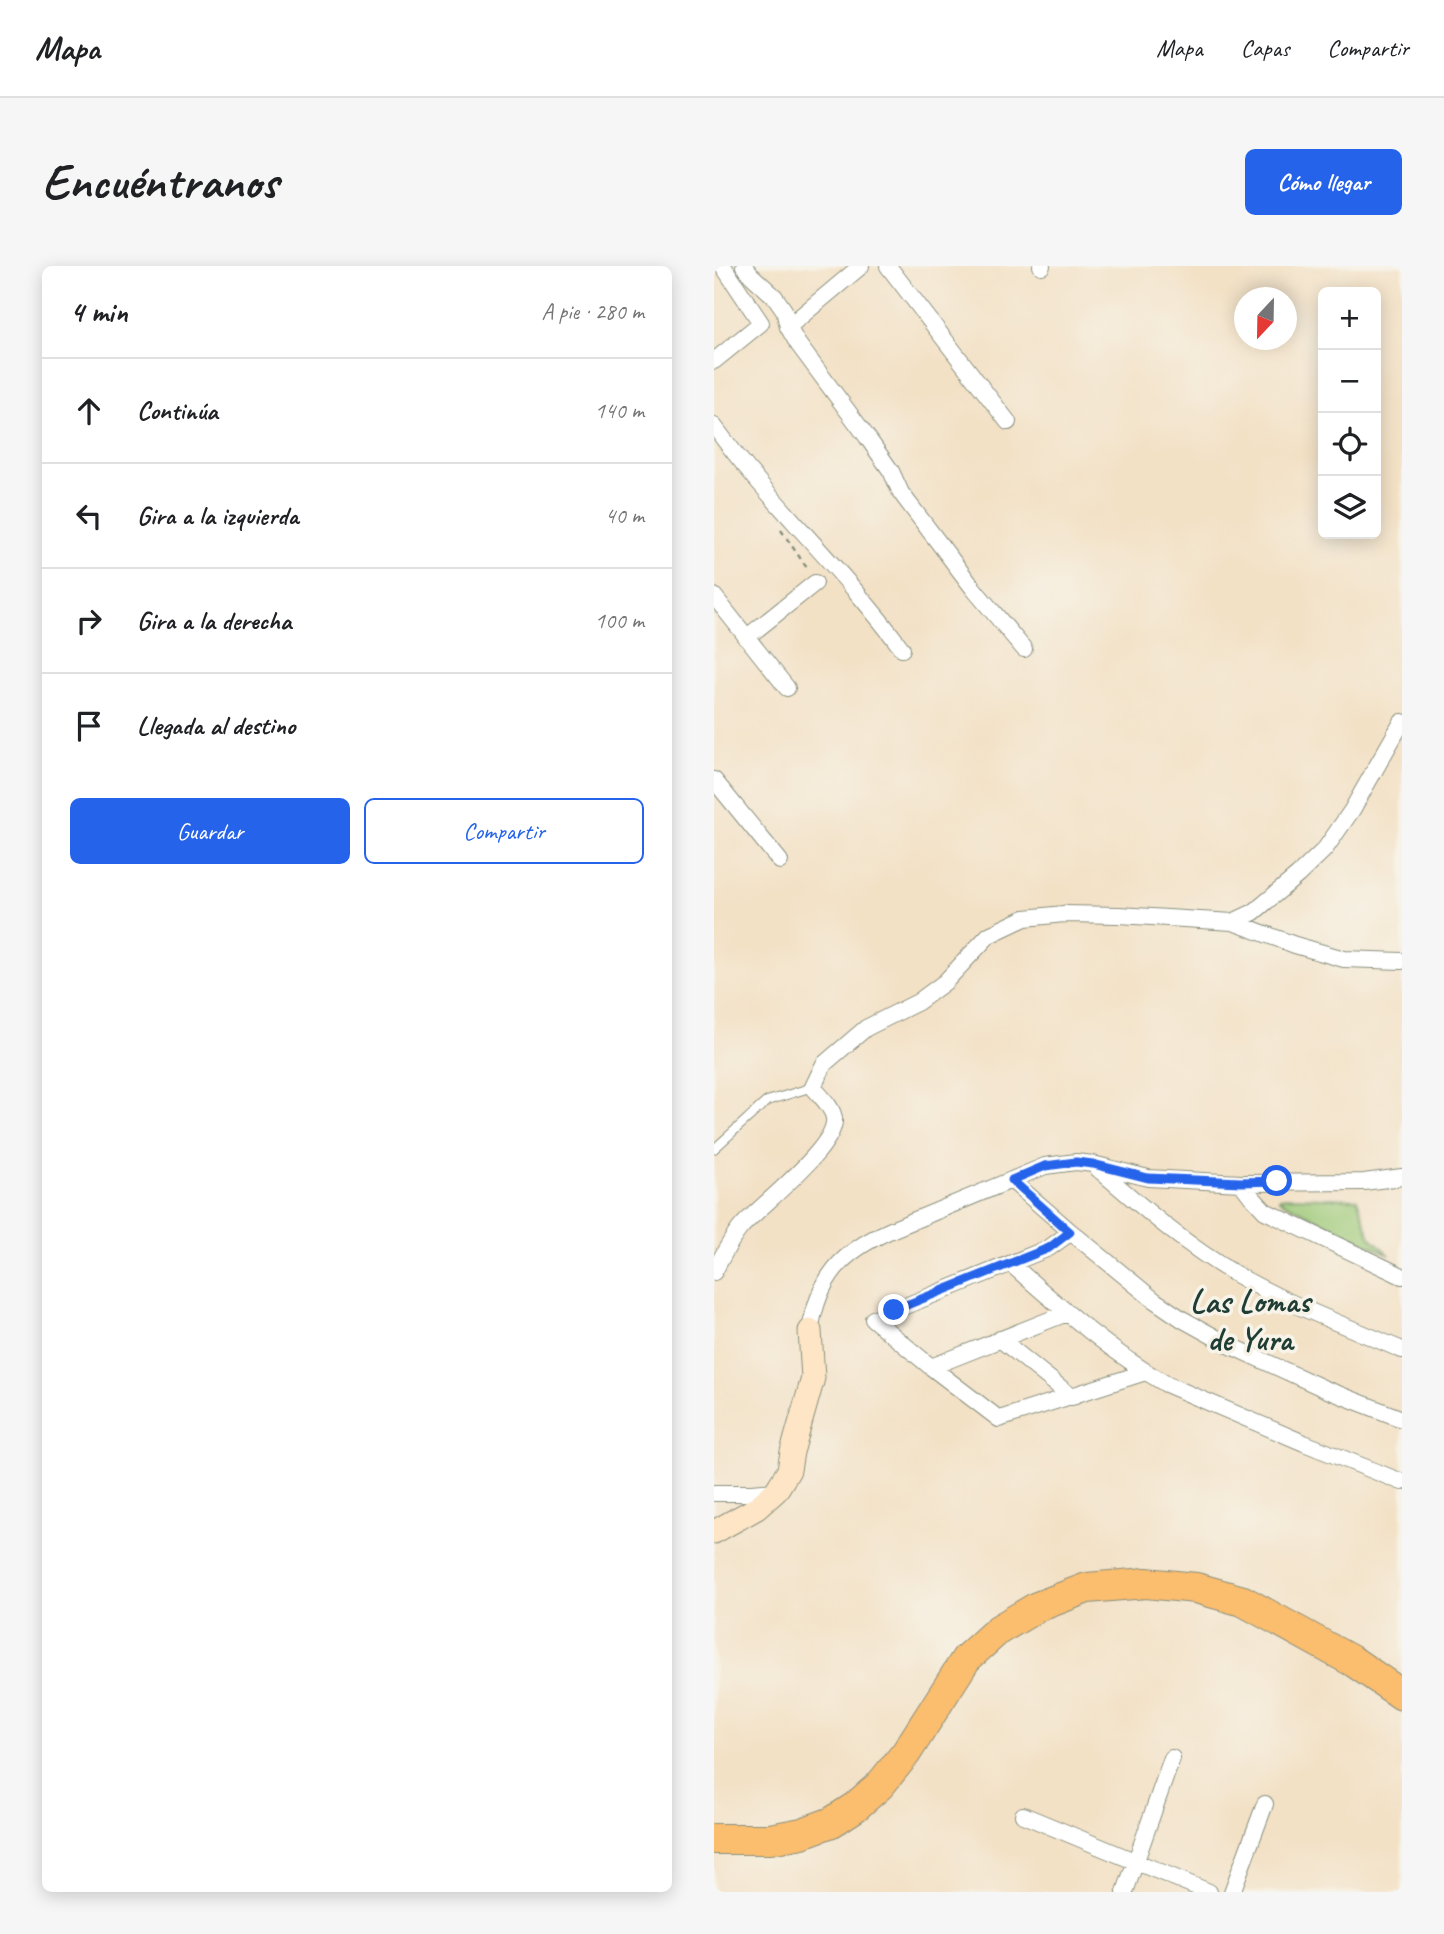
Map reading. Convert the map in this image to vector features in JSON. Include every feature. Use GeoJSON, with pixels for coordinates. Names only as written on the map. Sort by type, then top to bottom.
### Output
{"type":"FeatureCollection","features":[{"type":"Feature","properties":{"kind":"highway"},"geometry":{"type":"LineString","coordinates":[[714,1839],[770,1839],[802,1833],[832,1822],[855,1807],[880,1785],[906,1753],[965,1659],[998,1630],[1037,1607],[1087,1588],[1146,1583],[1196,1588],[1242,1601],[1354,1662],[1402,1695]]}},
{"type":"Feature","properties":{"kind":"street"},"geometry":{"type":"LineString","coordinates":[[714,361],[761,323],[723,266]]}},
{"type":"Feature","properties":{"kind":"street"},"geometry":{"type":"LineString","coordinates":[[744,266],[784,310],[788,327],[798,344],[891,471],[901,493],[973,588],[1024,649]]}},
{"type":"Feature","properties":{"kind":"street"},"geometry":{"type":"LineString","coordinates":[[788,327],[861,266]]}},
{"type":"Feature","properties":{"kind":"street"},"geometry":{"type":"LineString","coordinates":[[888,266],[1008,422]]}},
{"type":"Feature","properties":{"kind":"street"},"geometry":{"type":"LineString","coordinates":[[714,426],[774,500],[874,611],[902,649]]}},
{"type":"Feature","properties":{"kind":"street"},"geometry":{"type":"LineString","coordinates":[[747,638],[815,583]]}},
{"type":"Feature","properties":{"kind":"street"},"geometry":{"type":"LineString","coordinates":[[714,596],[787,688]]}},
{"type":"Feature","properties":{"kind":"street"},"geometry":{"type":"LineString","coordinates":[[1233,922],[1254,912],[1325,849],[1352,810],[1402,722]]}},
{"type":"Feature","properties":{"kind":"street"},"geometry":{"type":"LineString","coordinates":[[714,779],[780,861]]}},
{"type":"Feature","properties":{"kind":"street"},"geometry":{"type":"LineString","coordinates":[[714,1272],[742,1227],[780,1192],[830,1136],[834,1119],[829,1106],[813,1087],[824,1064],[866,1028],[918,1002],[945,982],[989,935],[1025,918],[1078,914],[1233,922],[1295,945],[1344,959],[1402,961]]}},
{"type":"Feature","properties":{"kind":"street"},"geometry":{"type":"LineString","coordinates":[[714,1532],[757,1508],[776,1491],[789,1470],[813,1378],[810,1331],[814,1309],[831,1272],[854,1250],[879,1235],[1045,1166],[1076,1162],[1148,1178],[1241,1182],[1364,1182],[1402,1177]]}},
{"type":"Feature","properties":{"kind":"street"},"geometry":{"type":"LineString","coordinates":[[1093,1164],[1190,1245],[1237,1275],[1271,1293],[1402,1350]]}},
{"type":"Feature","properties":{"kind":"street"},"geometry":{"type":"LineString","coordinates":[[1012,1180],[1070,1232],[1154,1300],[1182,1319],[1229,1345],[1402,1419]]}},
{"type":"Feature","properties":{"kind":"street"},"geometry":{"type":"LineString","coordinates":[[1241,1182],[1265,1211],[1402,1276]]}},
{"type":"Feature","properties":{"kind":"street"},"geometry":{"type":"LineString","coordinates":[[1070,1232],[1049,1248],[873,1319],[999,1419],[1146,1372]]}},
{"type":"Feature","properties":{"kind":"street"},"geometry":{"type":"LineString","coordinates":[[1011,1264],[1067,1313],[1146,1372],[1197,1398],[1402,1482]]}},
{"type":"Feature","properties":{"kind":"street"},"geometry":{"type":"LineString","coordinates":[[931,1367],[1067,1313]]}},
{"type":"Feature","properties":{"kind":"street"},"geometry":{"type":"LineString","coordinates":[[1000,1339],[1072,1397]]}},
{"type":"Feature","properties":{"kind":"street"},"geometry":{"type":"LineString","coordinates":[[714,1493],[776,1491]]}},
{"type":"Feature","properties":{"kind":"street"},"geometry":{"type":"LineString","coordinates":[[1125,1892],[1172,1758]]}},
{"type":"Feature","properties":{"kind":"street"},"geometry":{"type":"LineString","coordinates":[[1232,1892],[1265,1804]]}},
{"type":"Feature","properties":{"kind":"street"},"geometry":{"type":"LineString","coordinates":[[1023,1815],[1209,1892]]}},
{"type":"Feature","properties":{"kind":"lane"},"geometry":{"type":"LineString","coordinates":[[714,1149],[767,1101],[813,1087]]}},
{"type":"Feature","properties":{"kind":"path"},"geometry":{"type":"LineString","coordinates":[[774,500],[772,516],[775,523],[815,583]]}},
{"type":"Feature","properties":{"kind":"green space"},"geometry":{"type":"Polygon","coordinates":[[[1290,1197],[1357,1199],[1371,1238],[1390,1255],[1279,1200],[1290,1197]]]}},
{"type":"Feature","properties":{"kind":"district","name":"Las Lomas de Yura"},"geometry":{"type":"Point","coordinates":[1250,1319]}},
{"type":"Feature","properties":{"kind":"route"},"geometry":{"type":"LineString","coordinates":[[894,1310],[1049,1248],[1070,1232],[1012,1180],[1045,1166],[1076,1162],[1148,1178],[1277,1181]]}}]}
